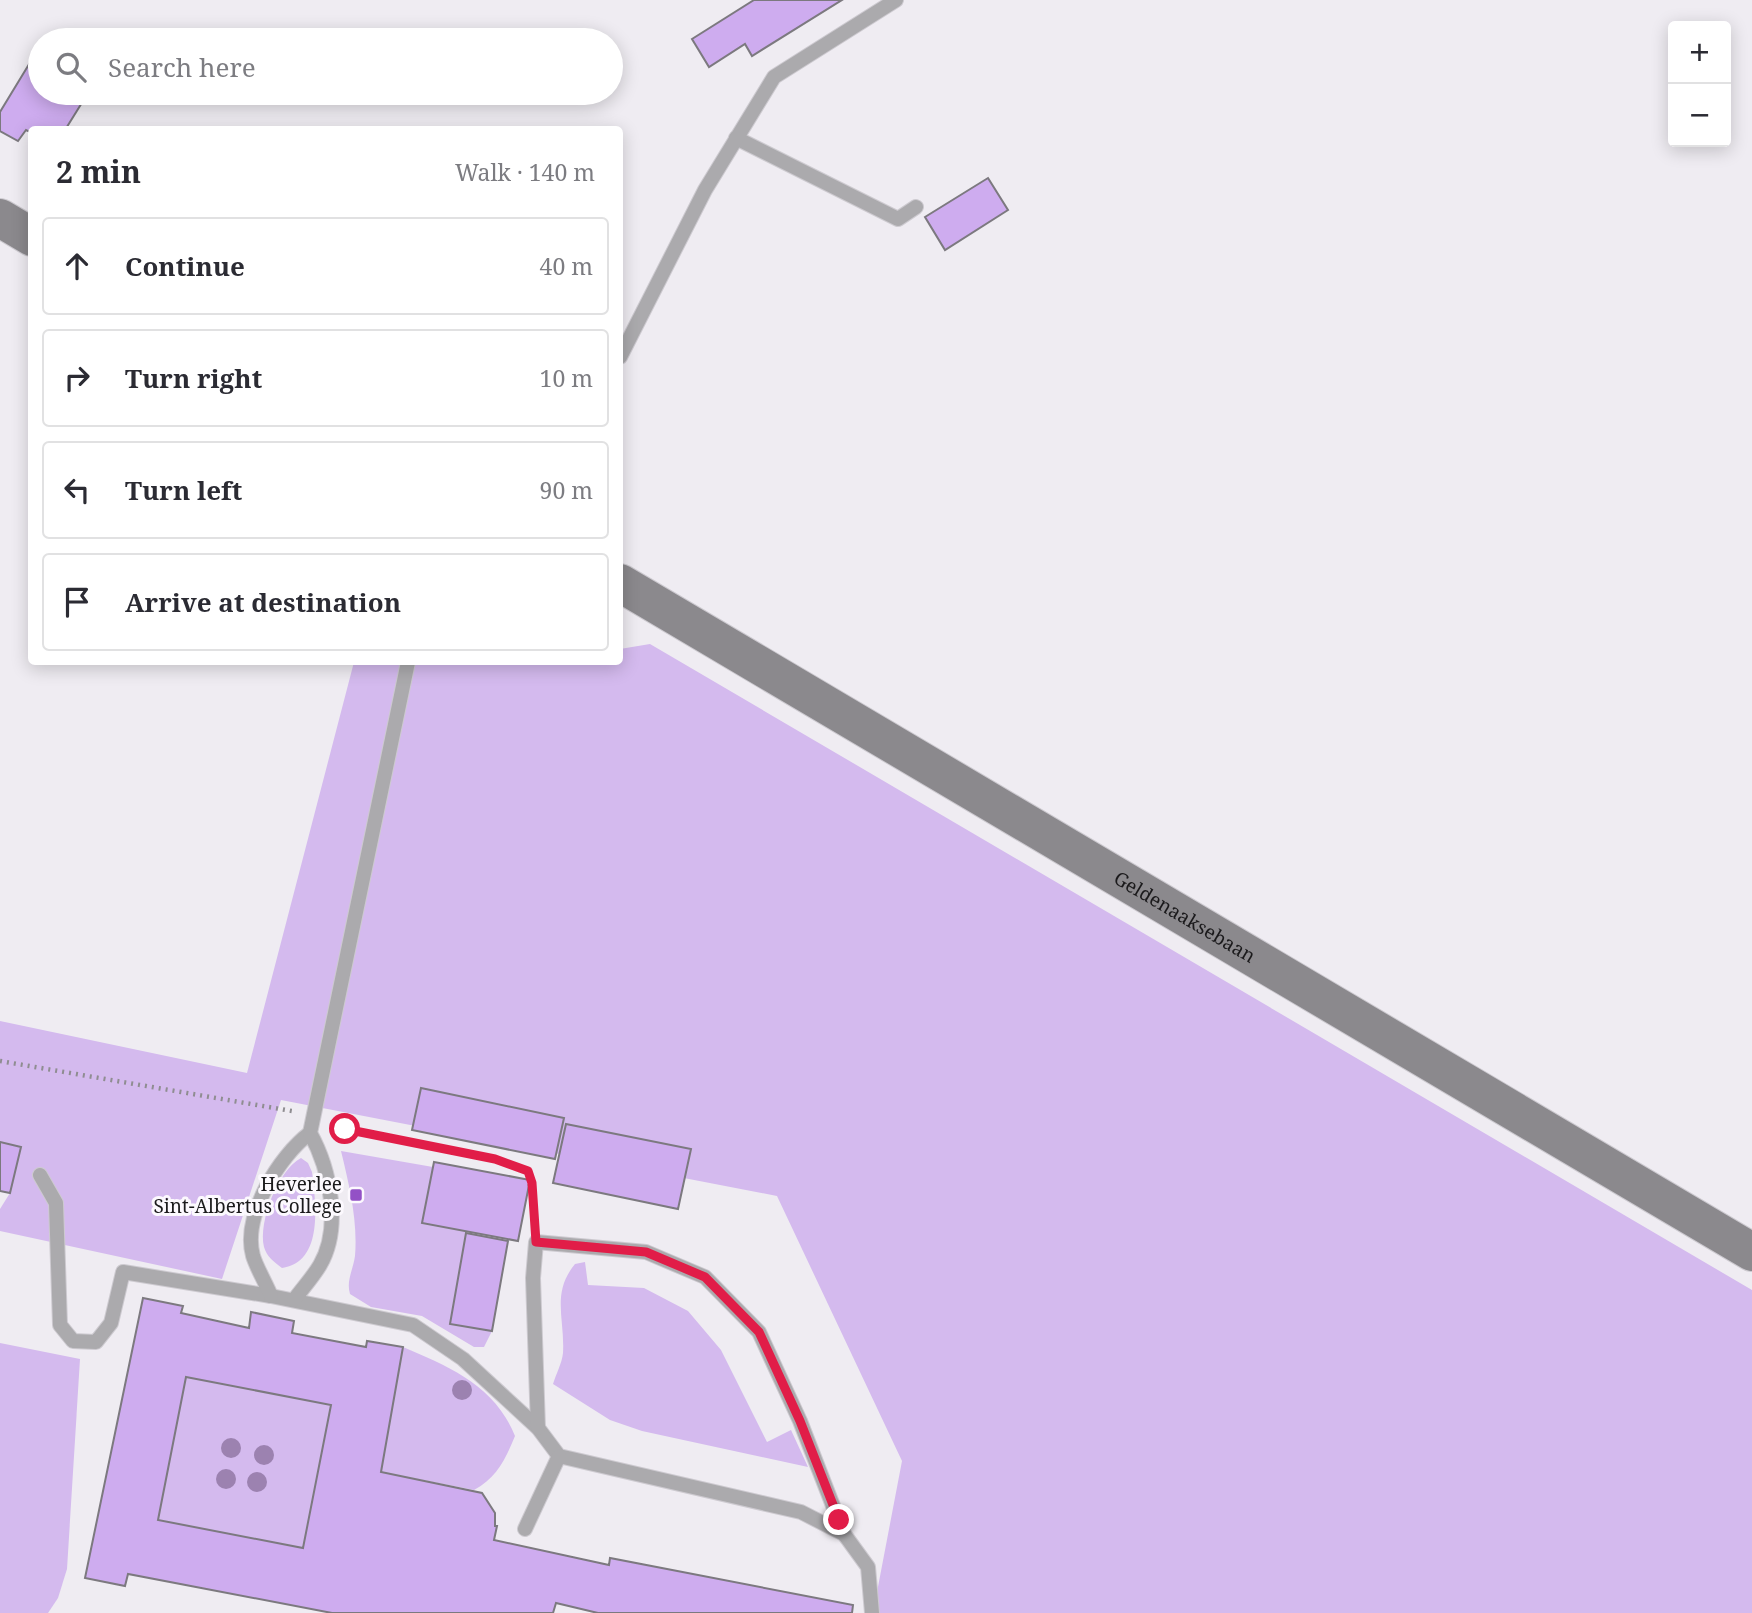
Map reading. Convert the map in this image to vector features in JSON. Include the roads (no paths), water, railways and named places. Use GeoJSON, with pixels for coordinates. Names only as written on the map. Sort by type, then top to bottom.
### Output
{"type":"FeatureCollection","features":[{"type":"Feature","properties":{"kind":"street"},"geometry":{"type":"LineString","coordinates":[[0,218],[28,235]]}},
{"type":"Feature","properties":{"kind":"street","name":"Geldenaaksebaan"},"geometry":{"type":"LineString","coordinates":[[623,585],[1752,1252]]}},
{"type":"Feature","properties":{"kind":"lane"},"geometry":{"type":"LineString","coordinates":[[623,350],[705,190],[774,77],[896,0]]}},
{"type":"Feature","properties":{"kind":"lane"},"geometry":{"type":"LineString","coordinates":[[736,138],[898,219],[916,206]]}},
{"type":"Feature","properties":{"kind":"lane"},"geometry":{"type":"LineString","coordinates":[[293,1300],[321,1264],[330,1235],[327,1175],[310,1133],[407,665]]}},
{"type":"Feature","properties":{"kind":"lane"},"geometry":{"type":"LineString","coordinates":[[271,1296],[253,1254],[254,1218],[279,1162],[294,1145],[310,1133]]}},
{"type":"Feature","properties":{"kind":"lane"},"geometry":{"type":"LineString","coordinates":[[40,1175],[56,1203],[60,1325],[73,1341],[96,1342],[111,1323],[123,1272],[293,1300],[413,1325],[463,1359],[538,1428],[559,1456],[801,1512],[844,1534]]}},
{"type":"Feature","properties":{"kind":"lane"},"geometry":{"type":"LineString","coordinates":[[538,1428],[533,1278],[536,1242],[646,1252],[705,1277],[759,1332],[800,1421],[844,1534],[868,1567],[872,1613]]}},
{"type":"Feature","properties":{"kind":"lane"},"geometry":{"type":"LineString","coordinates":[[525,1529],[559,1456]]}},
{"type":"Feature","properties":{"kind":"place","name":"Heverlee Sint-Albertus College"},"geometry":{"type":"Point","coordinates":[356,1195]}}]}
